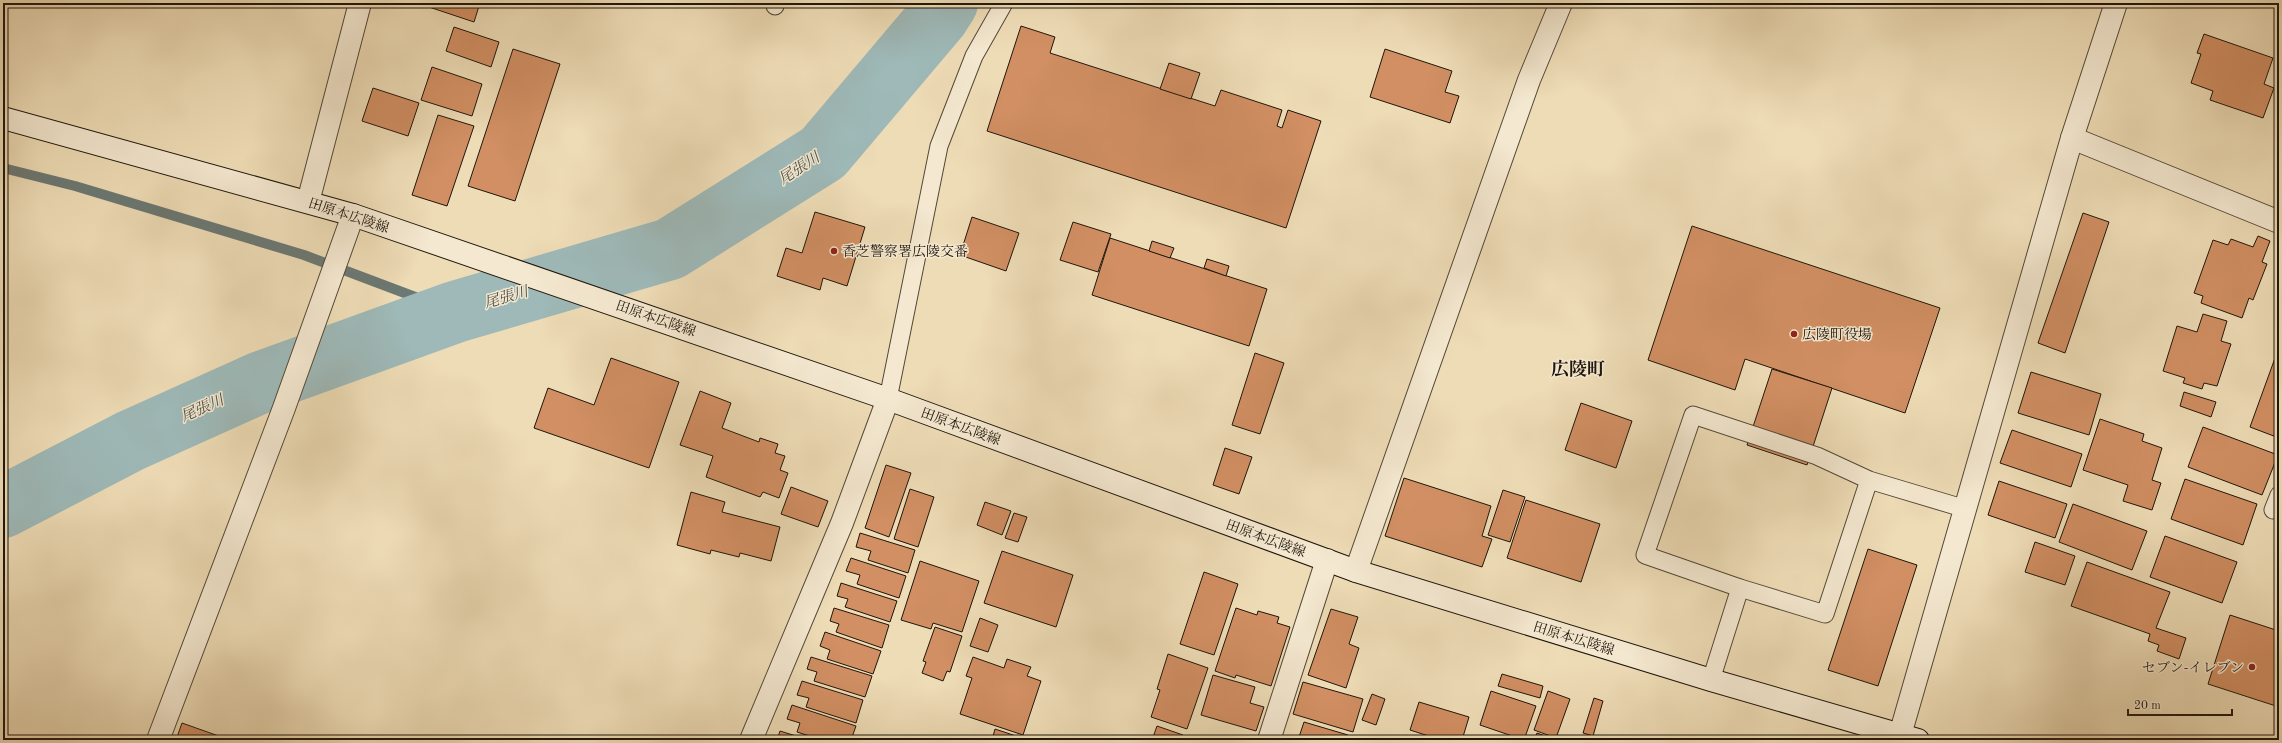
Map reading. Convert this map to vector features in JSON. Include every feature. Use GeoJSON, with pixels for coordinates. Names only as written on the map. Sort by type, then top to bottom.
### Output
{"type":"FeatureCollection","features":[{"type":"Feature","properties":{"kind":"street"},"geometry":{"type":"LineString","coordinates":[[308,202],[360,3]]}},
{"type":"Feature","properties":{"kind":"street"},"geometry":{"type":"LineString","coordinates":[[1356,571],[1529,80],[1561,3]]}},
{"type":"Feature","properties":{"kind":"street"},"geometry":{"type":"LineString","coordinates":[[1904,739],[1966,509],[2072,138],[2116,3]]}},
{"type":"Feature","properties":{"kind":"street","name":"田原本広陵線"},"geometry":{"type":"LineString","coordinates":[[3,118],[353,215],[888,399],[1356,571],[1904,739]]}},
{"type":"Feature","properties":{"kind":"street"},"geometry":{"type":"LineString","coordinates":[[2072,138],[2279,222]]}},
{"type":"Feature","properties":{"kind":"street"},"geometry":{"type":"LineString","coordinates":[[158,740],[284,408],[353,215]]}},
{"type":"Feature","properties":{"kind":"street"},"geometry":{"type":"LineString","coordinates":[[751,740],[842,523],[888,399]]}},
{"type":"Feature","properties":{"kind":"street"},"geometry":{"type":"LineString","coordinates":[[1270,740],[1327,560]]}},
{"type":"Feature","properties":{"kind":"lane"},"geometry":{"type":"LineString","coordinates":[[888,399],[939,146],[974,56],[1004,3]]}},
{"type":"Feature","properties":{"kind":"lane"},"geometry":{"type":"LineString","coordinates":[[1869,480],[1825,614],[1740,588],[1645,555],[1693,415],[1817,456],[1869,480],[1966,509]]}},
{"type":"Feature","properties":{"kind":"lane"},"geometry":{"type":"LineString","coordinates":[[1711,680],[1740,588]]}},
{"type":"Feature","properties":{"kind":"building"},"geometry":{"type":"Polygon","coordinates":[[[427,3],[480,3],[474,22],[426,6],[427,3]]]}},
{"type":"Feature","properties":{"kind":"building"},"geometry":{"type":"Polygon","coordinates":[[[1021,26],[1055,37],[1050,53],[1215,106],[1221,90],[1282,110],[1277,126],[1282,128],[1288,110],[1321,121],[1286,228],[987,131],[1021,26]]]}},
{"type":"Feature","properties":{"kind":"building"},"geometry":{"type":"Polygon","coordinates":[[[454,27],[499,42],[491,67],[446,51],[454,27]]]}},
{"type":"Feature","properties":{"kind":"building"},"geometry":{"type":"Polygon","coordinates":[[[2204,34],[2273,58],[2264,84],[2274,88],[2263,118],[2210,100],[2213,91],[2191,83],[2201,54],[2197,53],[2204,34]]]}},
{"type":"Feature","properties":{"kind":"building"},"geometry":{"type":"Polygon","coordinates":[[[513,49],[560,64],[515,201],[468,186],[513,49]]]}},
{"type":"Feature","properties":{"kind":"building"},"geometry":{"type":"Polygon","coordinates":[[[1385,49],[1452,71],[1445,92],[1459,96],[1450,123],[1370,97],[1385,49]]]}},
{"type":"Feature","properties":{"kind":"building"},"geometry":{"type":"Polygon","coordinates":[[[1169,63],[1200,73],[1191,99],[1160,89],[1169,63]]]}},
{"type":"Feature","properties":{"kind":"building"},"geometry":{"type":"Polygon","coordinates":[[[432,67],[482,84],[472,116],[421,100],[432,67]]]}},
{"type":"Feature","properties":{"kind":"building"},"geometry":{"type":"Polygon","coordinates":[[[373,88],[419,103],[408,136],[362,121],[373,88]]]}},
{"type":"Feature","properties":{"kind":"building"},"geometry":{"type":"Polygon","coordinates":[[[438,115],[474,126],[447,206],[412,195],[438,115]]]}},
{"type":"Feature","properties":{"kind":"building"},"geometry":{"type":"Polygon","coordinates":[[[815,212],[865,227],[847,286],[823,278],[820,290],[777,276],[786,248],[802,253],[815,212]]]}},
{"type":"Feature","properties":{"kind":"building"},"geometry":{"type":"Polygon","coordinates":[[[2083,213],[2109,222],[2065,353],[2038,343],[2083,213]]]}},
{"type":"Feature","properties":{"kind":"building"},"geometry":{"type":"Polygon","coordinates":[[[972,217],[1019,233],[1006,271],[960,255],[972,217]]]}},
{"type":"Feature","properties":{"kind":"building"},"geometry":{"type":"Polygon","coordinates":[[[1073,222],[1111,234],[1098,272],[1060,260],[1073,222]]]}},
{"type":"Feature","properties":{"kind":"building","name":"広陵町役場"},"geometry":{"type":"Polygon","coordinates":[[[1692,226],[1940,308],[1905,413],[1745,359],[1735,390],[1648,360],[1692,226]]]}},
{"type":"Feature","properties":{"kind":"building"},"geometry":{"type":"Polygon","coordinates":[[[2258,236],[2270,241],[2262,262],[2267,264],[2253,300],[2249,298],[2242,318],[2201,303],[2203,296],[2194,293],[2213,240],[2228,245],[2231,239],[2253,247],[2258,236]]]}},
{"type":"Feature","properties":{"kind":"building"},"geometry":{"type":"Polygon","coordinates":[[[1110,238],[1267,289],[1249,346],[1092,295],[1110,238]]]}},
{"type":"Feature","properties":{"kind":"building"},"geometry":{"type":"Polygon","coordinates":[[[1152,241],[1174,248],[1170,258],[1149,251],[1152,241]]]}},
{"type":"Feature","properties":{"kind":"building"},"geometry":{"type":"Polygon","coordinates":[[[1207,259],[1229,266],[1226,276],[1204,268],[1207,259]]]}},
{"type":"Feature","properties":{"kind":"building"},"geometry":{"type":"Polygon","coordinates":[[[2203,314],[2227,321],[2221,341],[2231,344],[2217,386],[2204,383],[2202,389],[2183,383],[2185,378],[2163,371],[2177,326],[2197,332],[2203,314]]]}},
{"type":"Feature","properties":{"kind":"building"},"geometry":{"type":"Polygon","coordinates":[[[2279,347],[2279,438],[2250,427],[2279,347]]]}},
{"type":"Feature","properties":{"kind":"building"},"geometry":{"type":"Polygon","coordinates":[[[1255,353],[1284,363],[1260,434],[1232,425],[1255,353]]]}},
{"type":"Feature","properties":{"kind":"building"},"geometry":{"type":"Polygon","coordinates":[[[611,358],[679,382],[649,468],[534,428],[548,388],[594,405],[611,358]]]}},
{"type":"Feature","properties":{"kind":"building"},"geometry":{"type":"Polygon","coordinates":[[[1772,369],[1832,388],[1807,465],[1747,445],[1772,369]]]}},
{"type":"Feature","properties":{"kind":"building"},"geometry":{"type":"Polygon","coordinates":[[[2031,372],[2101,394],[2089,435],[2018,413],[2031,372]]]}},
{"type":"Feature","properties":{"kind":"building"},"geometry":{"type":"Polygon","coordinates":[[[700,391],[731,403],[722,428],[759,442],[760,438],[778,444],[775,453],[785,456],[780,470],[788,473],[779,498],[763,492],[760,497],[706,477],[713,456],[680,445],[700,391]]]}},
{"type":"Feature","properties":{"kind":"building"},"geometry":{"type":"Polygon","coordinates":[[[2184,392],[2216,402],[2211,417],[2180,406],[2184,392]]]}},
{"type":"Feature","properties":{"kind":"building"},"geometry":{"type":"Polygon","coordinates":[[[1581,403],[1632,421],[1616,468],[1565,450],[1581,403]]]}},
{"type":"Feature","properties":{"kind":"building"},"geometry":{"type":"Polygon","coordinates":[[[2100,419],[2144,434],[2142,441],[2162,448],[2152,480],[2161,483],[2152,510],[2123,501],[2128,485],[2083,470],[2100,419]]]}},
{"type":"Feature","properties":{"kind":"building"},"geometry":{"type":"Polygon","coordinates":[[[2203,427],[2278,455],[2262,495],[2188,467],[2203,427]]]}},
{"type":"Feature","properties":{"kind":"building"},"geometry":{"type":"Polygon","coordinates":[[[2012,430],[2082,454],[2071,487],[2000,463],[2012,430]]]}},
{"type":"Feature","properties":{"kind":"building"},"geometry":{"type":"Polygon","coordinates":[[[1225,448],[1252,457],[1239,494],[1213,485],[1225,448]]]}},
{"type":"Feature","properties":{"kind":"building"},"geometry":{"type":"Polygon","coordinates":[[[886,465],[911,473],[889,537],[865,528],[886,465]]]}},
{"type":"Feature","properties":{"kind":"building"},"geometry":{"type":"Polygon","coordinates":[[[1404,478],[1491,506],[1482,536],[1492,539],[1482,567],[1385,536],[1404,478]]]}},
{"type":"Feature","properties":{"kind":"building"},"geometry":{"type":"Polygon","coordinates":[[[2185,479],[2257,504],[2243,545],[2171,519],[2185,479]]]}},
{"type":"Feature","properties":{"kind":"building"},"geometry":{"type":"Polygon","coordinates":[[[1999,481],[2067,504],[2055,538],[1988,515],[1999,481]]]}},
{"type":"Feature","properties":{"kind":"building"},"geometry":{"type":"Polygon","coordinates":[[[791,487],[828,501],[818,527],[781,514],[791,487]]]}},
{"type":"Feature","properties":{"kind":"building"},"geometry":{"type":"Polygon","coordinates":[[[910,489],[934,497],[918,547],[894,539],[910,489]]]}},
{"type":"Feature","properties":{"kind":"building"},"geometry":{"type":"Polygon","coordinates":[[[1503,490],[1525,497],[1510,542],[1488,535],[1503,490]]]}},
{"type":"Feature","properties":{"kind":"building"},"geometry":{"type":"Polygon","coordinates":[[[691,492],[725,502],[722,512],[780,527],[771,561],[740,553],[739,557],[711,550],[710,554],[677,545],[691,492]]]}},
{"type":"Feature","properties":{"kind":"building"},"geometry":{"type":"Polygon","coordinates":[[[1526,500],[1600,524],[1581,582],[1507,558],[1526,500]]]}},
{"type":"Feature","properties":{"kind":"building"},"geometry":{"type":"Polygon","coordinates":[[[985,502],[1011,511],[1002,535],[977,525],[985,502]]]}},
{"type":"Feature","properties":{"kind":"building"},"geometry":{"type":"Polygon","coordinates":[[[2073,504],[2147,531],[2132,570],[2059,542],[2073,504]]]}},
{"type":"Feature","properties":{"kind":"building"},"geometry":{"type":"Polygon","coordinates":[[[1014,513],[1027,517],[1018,542],[1005,538],[1014,513]]]}},
{"type":"Feature","properties":{"kind":"building"},"geometry":{"type":"Polygon","coordinates":[[[860,533],[915,550],[908,573],[868,560],[871,551],[856,547],[860,533]]]}},
{"type":"Feature","properties":{"kind":"building"},"geometry":{"type":"Polygon","coordinates":[[[2165,536],[2237,562],[2222,603],[2150,577],[2165,536]]]}},
{"type":"Feature","properties":{"kind":"building"},"geometry":{"type":"Polygon","coordinates":[[[2035,542],[2075,556],[2065,585],[2025,572],[2035,542]]]}},
{"type":"Feature","properties":{"kind":"building"},"geometry":{"type":"Polygon","coordinates":[[[1868,549],[1917,565],[1878,686],[1828,670],[1868,549]]]}},
{"type":"Feature","properties":{"kind":"building"},"geometry":{"type":"Polygon","coordinates":[[[1002,551],[1073,575],[1056,627],[984,603],[1002,551]]]}},
{"type":"Feature","properties":{"kind":"building"},"geometry":{"type":"Polygon","coordinates":[[[851,558],[906,576],[899,598],[857,584],[860,575],[846,571],[851,558]]]}},
{"type":"Feature","properties":{"kind":"building"},"geometry":{"type":"Polygon","coordinates":[[[920,561],[979,581],[962,632],[933,623],[931,629],[901,620],[920,561]]]}},
{"type":"Feature","properties":{"kind":"building"},"geometry":{"type":"Polygon","coordinates":[[[2087,562],[2170,592],[2156,628],[2186,638],[2179,659],[2157,651],[2159,645],[2148,641],[2150,634],[2071,606],[2087,562]]]}},
{"type":"Feature","properties":{"kind":"building"},"geometry":{"type":"Polygon","coordinates":[[[1204,572],[1238,584],[1214,655],[1180,644],[1204,572]]]}},
{"type":"Feature","properties":{"kind":"building"},"geometry":{"type":"Polygon","coordinates":[[[841,583],[897,601],[890,622],[845,607],[848,599],[837,596],[841,583]]]}},
{"type":"Feature","properties":{"kind":"building"},"geometry":{"type":"Polygon","coordinates":[[[834,608],[889,625],[882,648],[836,632],[839,624],[830,621],[834,608]]]}},
{"type":"Feature","properties":{"kind":"building"},"geometry":{"type":"Polygon","coordinates":[[[1236,608],[1257,615],[1258,611],[1279,617],[1277,623],[1290,627],[1271,686],[1236,675],[1235,678],[1215,671],[1236,608]]]}},
{"type":"Feature","properties":{"kind":"building"},"geometry":{"type":"Polygon","coordinates":[[[1331,609],[1358,617],[1349,644],[1359,648],[1346,688],[1308,675],[1331,609]]]}},
{"type":"Feature","properties":{"kind":"building"},"geometry":{"type":"Polygon","coordinates":[[[2230,615],[2279,631],[2279,707],[2208,684],[2230,615]]]}},
{"type":"Feature","properties":{"kind":"building"},"geometry":{"type":"Polygon","coordinates":[[[980,618],[998,625],[988,652],[970,646],[980,618]]]}},
{"type":"Feature","properties":{"kind":"building"},"geometry":{"type":"Polygon","coordinates":[[[935,627],[962,636],[950,672],[947,671],[943,681],[922,673],[926,662],[923,661],[935,627]]]}},
{"type":"Feature","properties":{"kind":"building"},"geometry":{"type":"Polygon","coordinates":[[[825,632],[881,651],[873,674],[827,659],[830,650],[820,646],[825,632]]]}},
{"type":"Feature","properties":{"kind":"building"},"geometry":{"type":"Polygon","coordinates":[[[1168,654],[1208,668],[1187,729],[1151,717],[1160,690],[1157,689],[1168,654]]]}},
{"type":"Feature","properties":{"kind":"building"},"geometry":{"type":"Polygon","coordinates":[[[811,657],[872,676],[865,697],[814,681],[817,672],[807,669],[811,657]]]}},
{"type":"Feature","properties":{"kind":"building"},"geometry":{"type":"Polygon","coordinates":[[[973,657],[1004,668],[1007,659],[1031,667],[1027,676],[1041,681],[1023,735],[960,714],[972,678],[966,676],[973,657]]]}},
{"type":"Feature","properties":{"kind":"building"},"geometry":{"type":"Polygon","coordinates":[[[1502,674],[1543,686],[1540,698],[1498,686],[1502,674]]]}},
{"type":"Feature","properties":{"kind":"building"},"geometry":{"type":"Polygon","coordinates":[[[1213,675],[1255,687],[1250,703],[1264,707],[1256,731],[1201,715],[1213,675]]]}},
{"type":"Feature","properties":{"kind":"building"},"geometry":{"type":"Polygon","coordinates":[[[802,681],[863,700],[856,723],[806,707],[809,698],[797,695],[802,681]]]}},
{"type":"Feature","properties":{"kind":"building"},"geometry":{"type":"Polygon","coordinates":[[[1303,682],[1363,699],[1353,732],[1293,714],[1303,682]]]}},
{"type":"Feature","properties":{"kind":"building"},"geometry":{"type":"Polygon","coordinates":[[[1491,691],[1536,706],[1524,740],[1480,725],[1491,691]]]}},
{"type":"Feature","properties":{"kind":"building"},"geometry":{"type":"Polygon","coordinates":[[[1548,691],[1570,699],[1556,738],[1534,730],[1548,691]]]}},
{"type":"Feature","properties":{"kind":"building"},"geometry":{"type":"Polygon","coordinates":[[[1372,694],[1385,699],[1376,725],[1362,720],[1372,694]]]}},
{"type":"Feature","properties":{"kind":"building"},"geometry":{"type":"Polygon","coordinates":[[[1594,698],[1603,701],[1593,736],[1583,733],[1594,698]]]}},
{"type":"Feature","properties":{"kind":"building"},"geometry":{"type":"Polygon","coordinates":[[[1419,702],[1469,717],[1462,740],[1441,740],[1410,730],[1419,702]]]}},
{"type":"Feature","properties":{"kind":"building"},"geometry":{"type":"Polygon","coordinates":[[[792,705],[856,726],[851,740],[822,740],[797,732],[800,723],[787,719],[792,705]]]}},
{"type":"Feature","properties":{"kind":"building"},"geometry":{"type":"Polygon","coordinates":[[[1304,722],[1348,735],[1346,740],[1298,740],[1304,722]]]}},
{"type":"Feature","properties":{"kind":"building"},"geometry":{"type":"Polygon","coordinates":[[[182,723],[230,740],[176,740],[182,723]]]}},
{"type":"Feature","properties":{"kind":"building"},"geometry":{"type":"Polygon","coordinates":[[[1157,726],[1183,735],[1181,740],[1152,740],[1157,726]]]}},
{"type":"Feature","properties":{"kind":"building"},"geometry":{"type":"Polygon","coordinates":[[[995,729],[1028,740],[992,740],[995,729]]]}},
{"type":"Feature","properties":{"kind":"building"},"geometry":{"type":"Polygon","coordinates":[[[780,731],[809,740],[777,740],[780,731]]]}},
{"type":"Feature","properties":{"kind":"building"},"geometry":{"type":"Polygon","coordinates":[[[1537,733],[1556,740],[1534,740],[1537,733]]]}},
{"type":"Feature","properties":{"kind":"waterway","name":"尾張川"},"geometry":{"type":"LineString","coordinates":[[3,507],[130,441],[259,383],[455,312],[670,249],[823,153],[938,17],[947,3]]}},
{"type":"Feature","properties":{"kind":"waterway"},"geometry":{"type":"LineString","coordinates":[[3,168],[75,186],[304,255],[455,312]]}},
{"type":"Feature","properties":{"kind":"place","name":"香芝警察署広陵交番"},"geometry":{"type":"Point","coordinates":[834,251]}},
{"type":"Feature","properties":{"kind":"place","name":"広陵町役場"},"geometry":{"type":"Point","coordinates":[1794,334]}},
{"type":"Feature","properties":{"kind":"place","name":"セブン-イレブン"},"geometry":{"type":"Point","coordinates":[2252,667]}},
{"type":"Feature","properties":{"kind":"district","name":"広陵町"},"geometry":{"type":"Point","coordinates":[1578,369]}}]}
